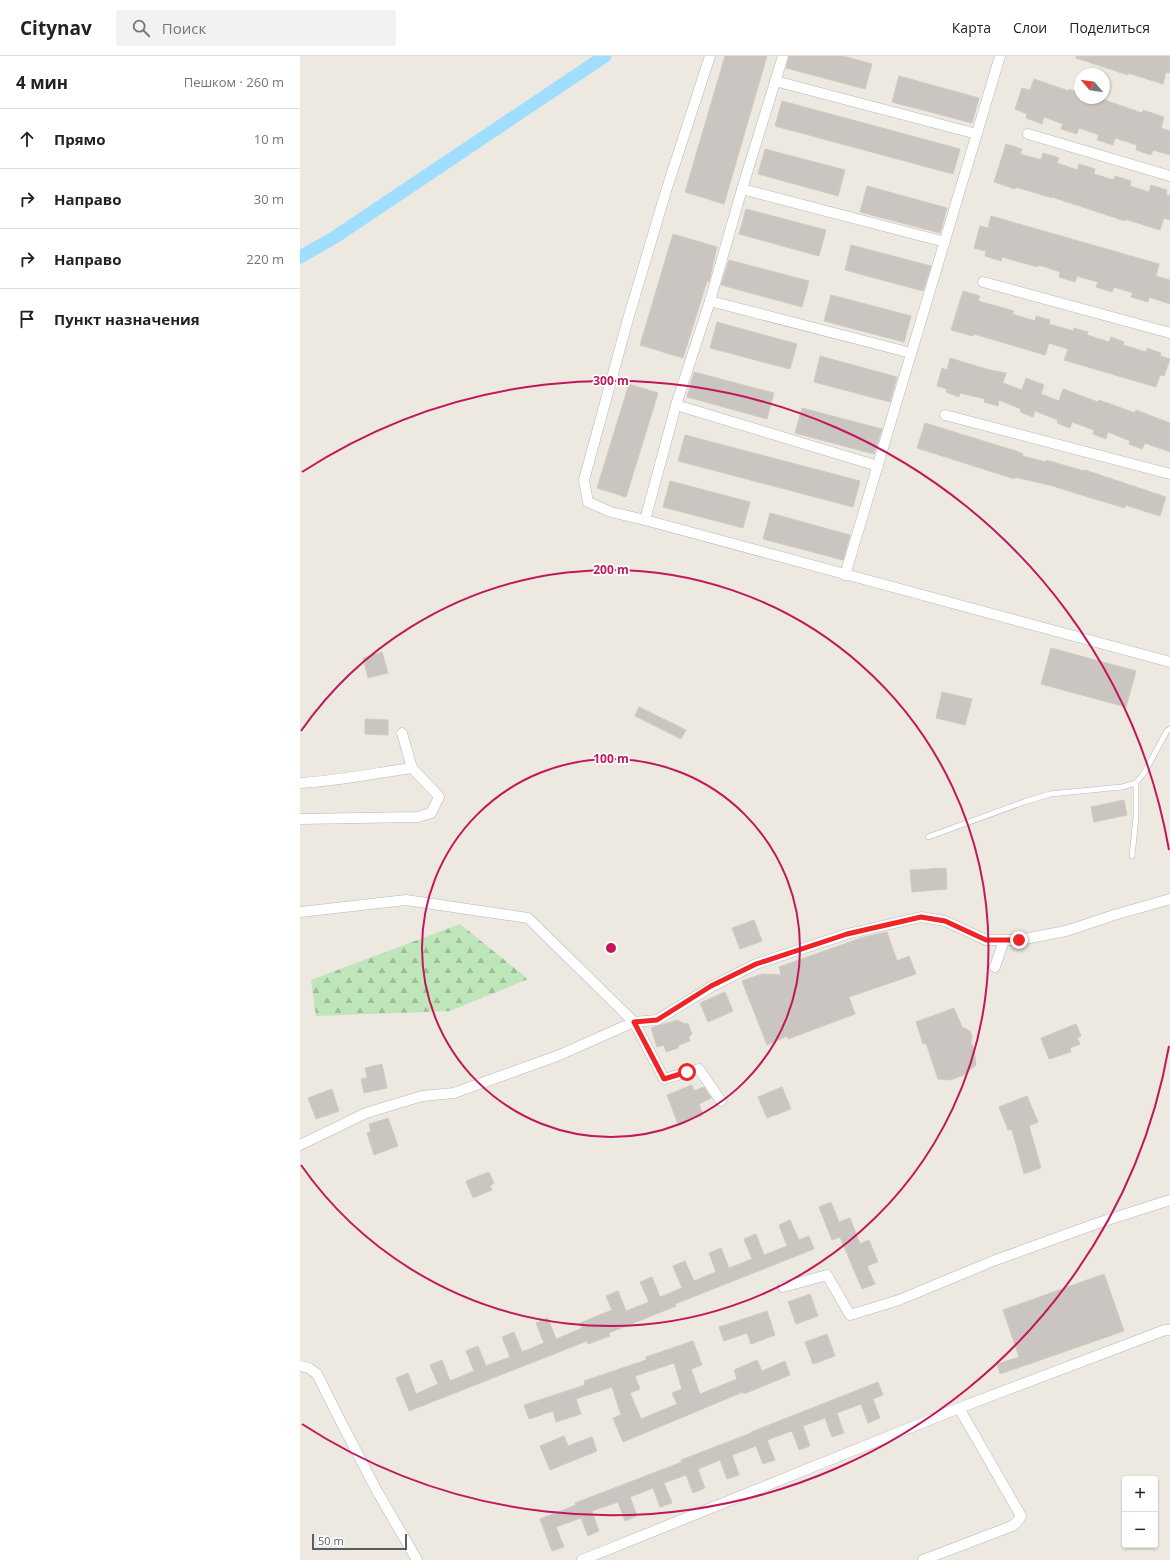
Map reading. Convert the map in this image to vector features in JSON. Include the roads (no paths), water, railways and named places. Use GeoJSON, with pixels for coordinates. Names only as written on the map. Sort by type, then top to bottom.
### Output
{"type":"FeatureCollection","features":[{"type":"Feature","properties":{"kind":"street"},"geometry":{"type":"LineString","coordinates":[[710,56],[664,198],[628,319],[584,480],[588,502],[611,512],[1170,662]]}},
{"type":"Feature","properties":{"kind":"street"},"geometry":{"type":"LineString","coordinates":[[645,520],[676,405],[710,301],[742,189],[783,56]]}},
{"type":"Feature","properties":{"kind":"street"},"geometry":{"type":"LineString","coordinates":[[845,575],[1000,56]]}},
{"type":"Feature","properties":{"kind":"street"},"geometry":{"type":"LineString","coordinates":[[775,81],[977,134]]}},
{"type":"Feature","properties":{"kind":"street"},"geometry":{"type":"LineString","coordinates":[[1028,134],[1170,176]]}},
{"type":"Feature","properties":{"kind":"street"},"geometry":{"type":"LineString","coordinates":[[742,189],[945,242]]}},
{"type":"Feature","properties":{"kind":"street"},"geometry":{"type":"LineString","coordinates":[[983,282],[1170,333]]}},
{"type":"Feature","properties":{"kind":"street"},"geometry":{"type":"LineString","coordinates":[[710,301],[911,353]]}},
{"type":"Feature","properties":{"kind":"street"},"geometry":{"type":"LineString","coordinates":[[676,405],[878,466]]}},
{"type":"Feature","properties":{"kind":"street"},"geometry":{"type":"LineString","coordinates":[[945,414],[1170,474]]}},
{"type":"Feature","properties":{"kind":"street"},"geometry":{"type":"LineString","coordinates":[[300,819],[418,816],[431,813],[438,797],[412,768],[402,733]]}},
{"type":"Feature","properties":{"kind":"street"},"geometry":{"type":"LineString","coordinates":[[300,783],[328,782],[364,774],[412,768]]}},
{"type":"Feature","properties":{"kind":"street"},"geometry":{"type":"LineString","coordinates":[[300,912],[406,900],[528,918],[634,1022],[664,1079],[699,1070],[721,1101]]}},
{"type":"Feature","properties":{"kind":"street"},"geometry":{"type":"LineString","coordinates":[[300,1145],[366,1113],[422,1096],[454,1093],[557,1056],[634,1022],[657,1020],[711,986],[756,964],[847,934],[921,917],[945,921],[986,940],[1019,940],[1066,931],[1114,915],[1170,900]]}},
{"type":"Feature","properties":{"kind":"street"},"geometry":{"type":"LineString","coordinates":[[995,966],[1004,940]]}},
{"type":"Feature","properties":{"kind":"street"},"geometry":{"type":"LineString","coordinates":[[783,1287],[827,1275],[850,1314],[899,1300],[993,1261],[1098,1223],[1170,1200]]}},
{"type":"Feature","properties":{"kind":"street"},"geometry":{"type":"LineString","coordinates":[[582,1560],[959,1408],[1165,1330],[1170,1330]]}},
{"type":"Feature","properties":{"kind":"street"},"geometry":{"type":"LineString","coordinates":[[300,1366],[309,1368],[317,1374],[370,1478],[417,1560]]}},
{"type":"Feature","properties":{"kind":"street"},"geometry":{"type":"LineString","coordinates":[[923,1560],[1012,1526],[1021,1516],[959,1408]]}},
{"type":"Feature","properties":{"kind":"lane"},"geometry":{"type":"LineString","coordinates":[[928,837],[1050,794],[1122,787],[1136,783],[1144,773],[1167,731],[1170,729]]}},
{"type":"Feature","properties":{"kind":"lane"},"geometry":{"type":"LineString","coordinates":[[1132,856],[1136,817],[1136,783]]}},
{"type":"Feature","properties":{"kind":"waterway"},"geometry":{"type":"LineString","coordinates":[[300,257],[335,237],[605,56]]}}]}
